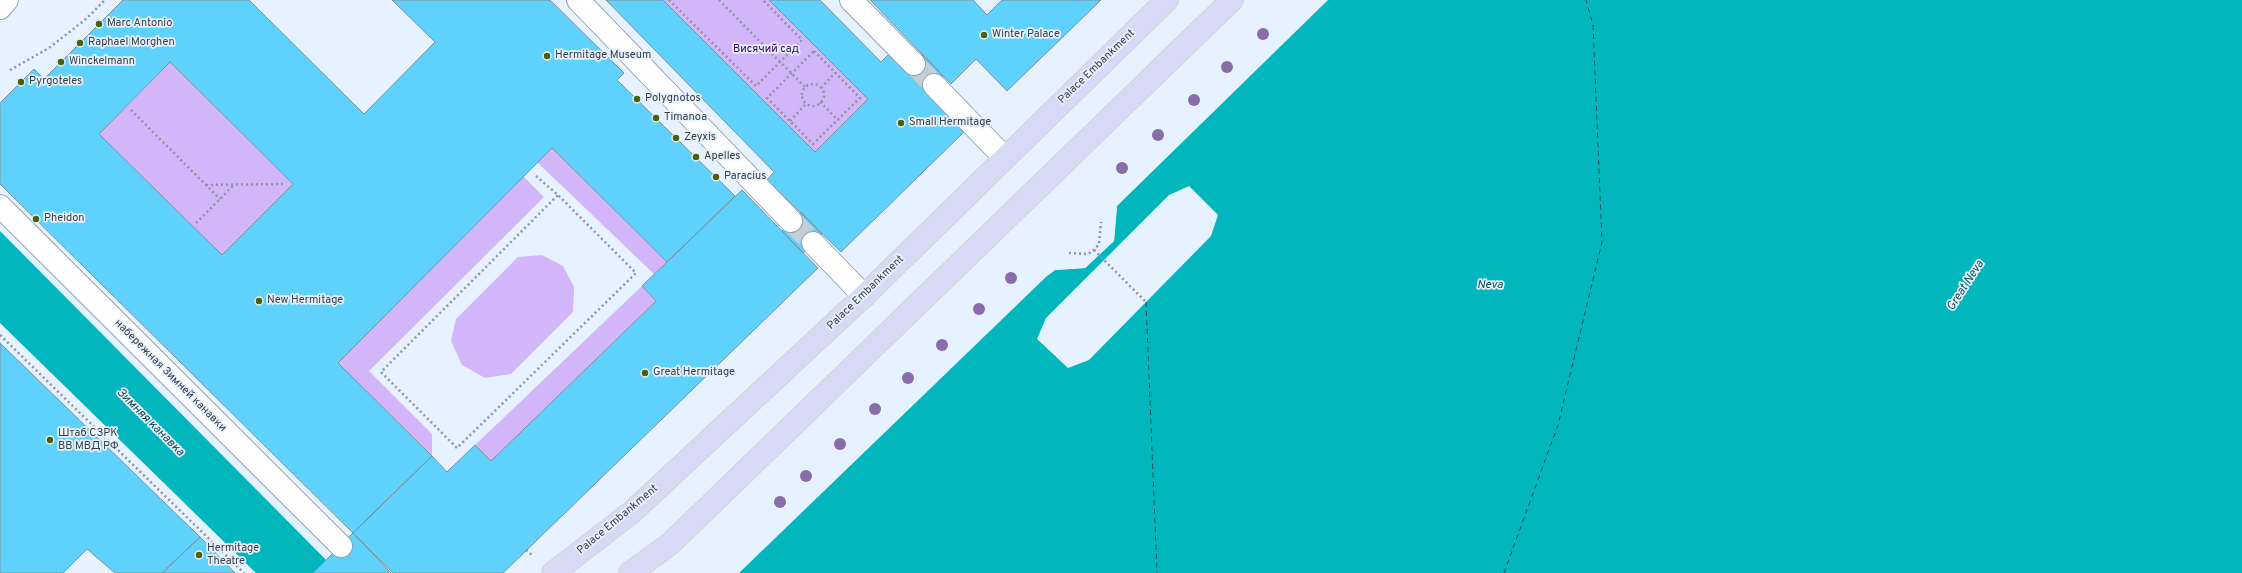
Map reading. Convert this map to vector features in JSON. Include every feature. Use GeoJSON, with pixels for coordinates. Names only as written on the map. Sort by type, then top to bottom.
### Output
{"type":"FeatureCollection","features":[{"type":"Feature","properties":{"kind":"main road","name":"Palace Embankment"},"geometry":{"type":"LineString","coordinates":[[553,573],[632,512],[864,296],[1004,157],[1167,0]]}},
{"type":"Feature","properties":{"kind":"main road"},"geometry":{"type":"LineString","coordinates":[[630,573],[670,544],[1232,0]]}},
{"type":"Feature","properties":{"kind":"street"},"geometry":{"type":"LineString","coordinates":[[0,8],[7,0]]}},
{"type":"Feature","properties":{"kind":"street"},"geometry":{"type":"LineString","coordinates":[[578,0],[791,221]]}},
{"type":"Feature","properties":{"kind":"street"},"geometry":{"type":"LineString","coordinates":[[851,0],[914,64]]}},
{"type":"Feature","properties":{"kind":"street"},"geometry":{"type":"LineString","coordinates":[[934,85],[1004,157]]}},
{"type":"Feature","properties":{"kind":"street","name":"набережная Зимней канавки"},"geometry":{"type":"LineString","coordinates":[[0,206],[341,546]]}},
{"type":"Feature","properties":{"kind":"street"},"geometry":{"type":"LineString","coordinates":[[813,243],[864,296]]}},
{"type":"Feature","properties":{"kind":"path"},"geometry":{"type":"LineString","coordinates":[[10,70],[49,48],[86,19],[105,0]]}},
{"type":"Feature","properties":{"kind":"path"},"geometry":{"type":"LineString","coordinates":[[670,0],[756,86],[802,40],[763,0]]}},
{"type":"Feature","properties":{"kind":"path"},"geometry":{"type":"LineString","coordinates":[[718,0],[805,87]]}},
{"type":"Feature","properties":{"kind":"path"},"geometry":{"type":"LineString","coordinates":[[814,51],[860,98],[813,144],[767,98],[792,73],[814,51]]}},
{"type":"Feature","properties":{"kind":"path"},"geometry":{"type":"LineString","coordinates":[[821,88],[835,73]]}},
{"type":"Feature","properties":{"kind":"path"},"geometry":{"type":"LineString","coordinates":[[814,84],[821,88],[824,96],[820,102],[814,106],[806,103],[802,95],[805,87],[814,84]]}},
{"type":"Feature","properties":{"kind":"path"},"geometry":{"type":"LineString","coordinates":[[820,102],[838,120]]}},
{"type":"Feature","properties":{"kind":"path"},"geometry":{"type":"LineString","coordinates":[[790,121],[806,103]]}},
{"type":"Feature","properties":{"kind":"path"},"geometry":{"type":"LineString","coordinates":[[131,110],[220,199]]}},
{"type":"Feature","properties":{"kind":"path"},"geometry":{"type":"LineString","coordinates":[[536,176],[558,194],[636,273],[457,448],[381,372],[558,194]]}},
{"type":"Feature","properties":{"kind":"path"},"geometry":{"type":"LineString","coordinates":[[206,185],[284,184]]}},
{"type":"Feature","properties":{"kind":"path"},"geometry":{"type":"LineString","coordinates":[[196,223],[234,185]]}},
{"type":"Feature","properties":{"kind":"path"},"geometry":{"type":"LineString","coordinates":[[1069,254],[1088,254],[1094,250],[1098,244],[1101,222]]}},
{"type":"Feature","properties":{"kind":"path"},"geometry":{"type":"LineString","coordinates":[[1094,250],[1146,302]]}},
{"type":"Feature","properties":{"kind":"path"},"geometry":{"type":"LineString","coordinates":[[0,335],[244,573]]}},
{"type":"Feature","properties":{"kind":"path"},"geometry":{"type":"LineString","coordinates":[[526,550],[532,555]]}},
{"type":"Feature","properties":{"kind":"green space","name":"Висячий сад"},"geometry":{"type":"Polygon","coordinates":[[[663,0],[769,0],[868,99],[815,152],[663,0]]]}},
{"type":"Feature","properties":{"kind":"green space"},"geometry":{"type":"Polygon","coordinates":[[[170,62],[293,184],[222,255],[99,134],[170,62]]]}},
{"type":"Feature","properties":{"kind":"green space"},"geometry":{"type":"Polygon","coordinates":[[[552,148],[667,262],[654,274],[537,162],[552,148]]]}},
{"type":"Feature","properties":{"kind":"green space"},"geometry":{"type":"Polygon","coordinates":[[[523,176],[544,197],[369,371],[432,434],[432,456],[338,363],[523,176]]]}},
{"type":"Feature","properties":{"kind":"green space"},"geometry":{"type":"Polygon","coordinates":[[[542,255],[563,266],[574,287],[573,312],[511,374],[485,378],[462,365],[451,341],[456,319],[518,257],[542,255]]]}},
{"type":"Feature","properties":{"kind":"green space"},"geometry":{"type":"Polygon","coordinates":[[[642,286],[656,301],[491,461],[475,445],[642,286]]]}},
{"type":"Feature","properties":{"kind":"water","name":"Neva"},"geometry":{"type":"Polygon","coordinates":[[[1328,0],[2242,0],[2242,573],[739,573],[1047,276],[1055,270],[1085,268],[1114,241],[1117,206],[1328,0]]]}},
{"type":"Feature","properties":{"kind":"water","name":"Зимняя канавка"},"geometry":{"type":"Polygon","coordinates":[[[0,231],[339,573],[256,573],[0,323],[0,231]]]}},
{"type":"Feature","properties":{"kind":"pier"},"geometry":{"type":"Polygon","coordinates":[[[1189,186],[1218,215],[1211,236],[1089,360],[1068,368],[1037,339],[1046,318],[1169,195],[1189,186]]]}},
{"type":"Feature","properties":{"kind":"pier"},"geometry":{"type":"Polygon","coordinates":[[[1117,206],[1114,241],[1085,268],[1055,270],[1047,276],[1055,268],[1084,266],[1112,240],[1113,215],[1117,206]]]}},
{"type":"Feature","properties":{"kind":"building","name":"New Hermitage"},"geometry":{"type":"Polygon","coordinates":[[[123,0],[249,0],[364,114],[435,42],[392,0],[550,0],[624,73],[617,80],[735,196],[667,262],[552,148],[338,363],[432,456],[353,533],[0,184],[0,103],[34,69],[44,79],[123,0]],[[170,62],[99,134],[222,255],[293,184],[170,62]]]}},
{"type":"Feature","properties":{"kind":"building","name":"Small Hermitage"},"geometry":{"type":"Polygon","coordinates":[[[606,0],[663,0],[815,152],[868,99],[769,0],[820,0],[881,62],[889,54],[965,131],[841,252],[767,180],[774,172],[606,0]]]}},
{"type":"Feature","properties":{"kind":"building","name":"Winter Palace"},"geometry":{"type":"Polygon","coordinates":[[[870,0],[973,0],[987,15],[1002,0],[1101,0],[1007,91],[976,59],[951,84],[870,0]]]}},
{"type":"Feature","properties":{"kind":"building"},"geometry":{"type":"Polygon","coordinates":[[[923,55],[943,76],[927,92],[906,71],[923,55]]]}},
{"type":"Feature","properties":{"kind":"building","name":"Great Hermitage"},"geometry":{"type":"Polygon","coordinates":[[[742,190],[818,268],[503,573],[393,573],[353,533],[432,456],[447,472],[475,445],[491,461],[656,301],[642,286],[742,190]]]}},
{"type":"Feature","properties":{"kind":"building"},"geometry":{"type":"Polygon","coordinates":[[[801,212],[822,234],[803,253],[782,231],[801,212]]]}},
{"type":"Feature","properties":{"kind":"building","name":"Штаб СЗРК ВВ МВД РФ"},"geometry":{"type":"Polygon","coordinates":[[[0,343],[200,537],[162,573],[115,573],[87,549],[63,573],[0,573],[0,343]]]}},
{"type":"Feature","properties":{"kind":"building"},"geometry":{"type":"Polygon","coordinates":[[[353,533],[391,573],[313,573],[353,533]]]}},
{"type":"Feature","properties":{"kind":"building","name":"Hermitage Theatre"},"geometry":{"type":"Polygon","coordinates":[[[200,537],[235,573],[162,573],[200,537]]]}},
{"type":"Feature","properties":{"kind":"ferry route"},"geometry":{"type":"LineString","coordinates":[[1504,573],[1558,425],[1602,242],[1593,25],[1586,0]]}},
{"type":"Feature","properties":{"kind":"ferry route"},"geometry":{"type":"LineString","coordinates":[[1146,302],[1157,573]]}},
{"type":"Feature","properties":{"kind":"tunnel"},"geometry":{"type":"LineString","coordinates":[[914,64],[934,85]]}},
{"type":"Feature","properties":{"kind":"tunnel"},"geometry":{"type":"LineString","coordinates":[[791,221],[813,243]]}},
{"type":"Feature","properties":{"kind":"place","name":"Marc Antonio"},"geometry":{"type":"Point","coordinates":[99,24]}},
{"type":"Feature","properties":{"kind":"place","name":"Winter Palace"},"geometry":{"type":"Point","coordinates":[984,35]}},
{"type":"Feature","properties":{"kind":"place","name":"Raphael Morghen"},"geometry":{"type":"Point","coordinates":[80,43]}},
{"type":"Feature","properties":{"kind":"place","name":"Hermitage Museum"},"geometry":{"type":"Point","coordinates":[547,56]}},
{"type":"Feature","properties":{"kind":"place","name":"Winckelmann"},"geometry":{"type":"Point","coordinates":[61,62]}},
{"type":"Feature","properties":{"kind":"place","name":"Pyrgoteles"},"geometry":{"type":"Point","coordinates":[21,82]}},
{"type":"Feature","properties":{"kind":"place","name":"Polygnotos"},"geometry":{"type":"Point","coordinates":[637,99]}},
{"type":"Feature","properties":{"kind":"place","name":"Timanoa"},"geometry":{"type":"Point","coordinates":[656,118]}},
{"type":"Feature","properties":{"kind":"place","name":"Small Hermitage"},"geometry":{"type":"Point","coordinates":[901,123]}},
{"type":"Feature","properties":{"kind":"place","name":"Zeyxis"},"geometry":{"type":"Point","coordinates":[676,138]}},
{"type":"Feature","properties":{"kind":"place","name":"Apelles"},"geometry":{"type":"Point","coordinates":[696,157]}},
{"type":"Feature","properties":{"kind":"place","name":"Paracius"},"geometry":{"type":"Point","coordinates":[716,177]}},
{"type":"Feature","properties":{"kind":"place","name":"Pheidon"},"geometry":{"type":"Point","coordinates":[36,219]}},
{"type":"Feature","properties":{"kind":"place","name":"New Hermitage"},"geometry":{"type":"Point","coordinates":[259,301]}},
{"type":"Feature","properties":{"kind":"place","name":"Great Hermitage"},"geometry":{"type":"Point","coordinates":[645,373]}},
{"type":"Feature","properties":{"kind":"place","name":"Штаб СЗРК ВВ МВД РФ"},"geometry":{"type":"Point","coordinates":[50,440]}},
{"type":"Feature","properties":{"kind":"place","name":"Hermitage Theatre"},"geometry":{"type":"Point","coordinates":[199,555]}},
{"type":"Feature","properties":{"kind":"water label","name":"Great Neva"},"geometry":{"type":"Point","coordinates":[1966,286]}}]}
